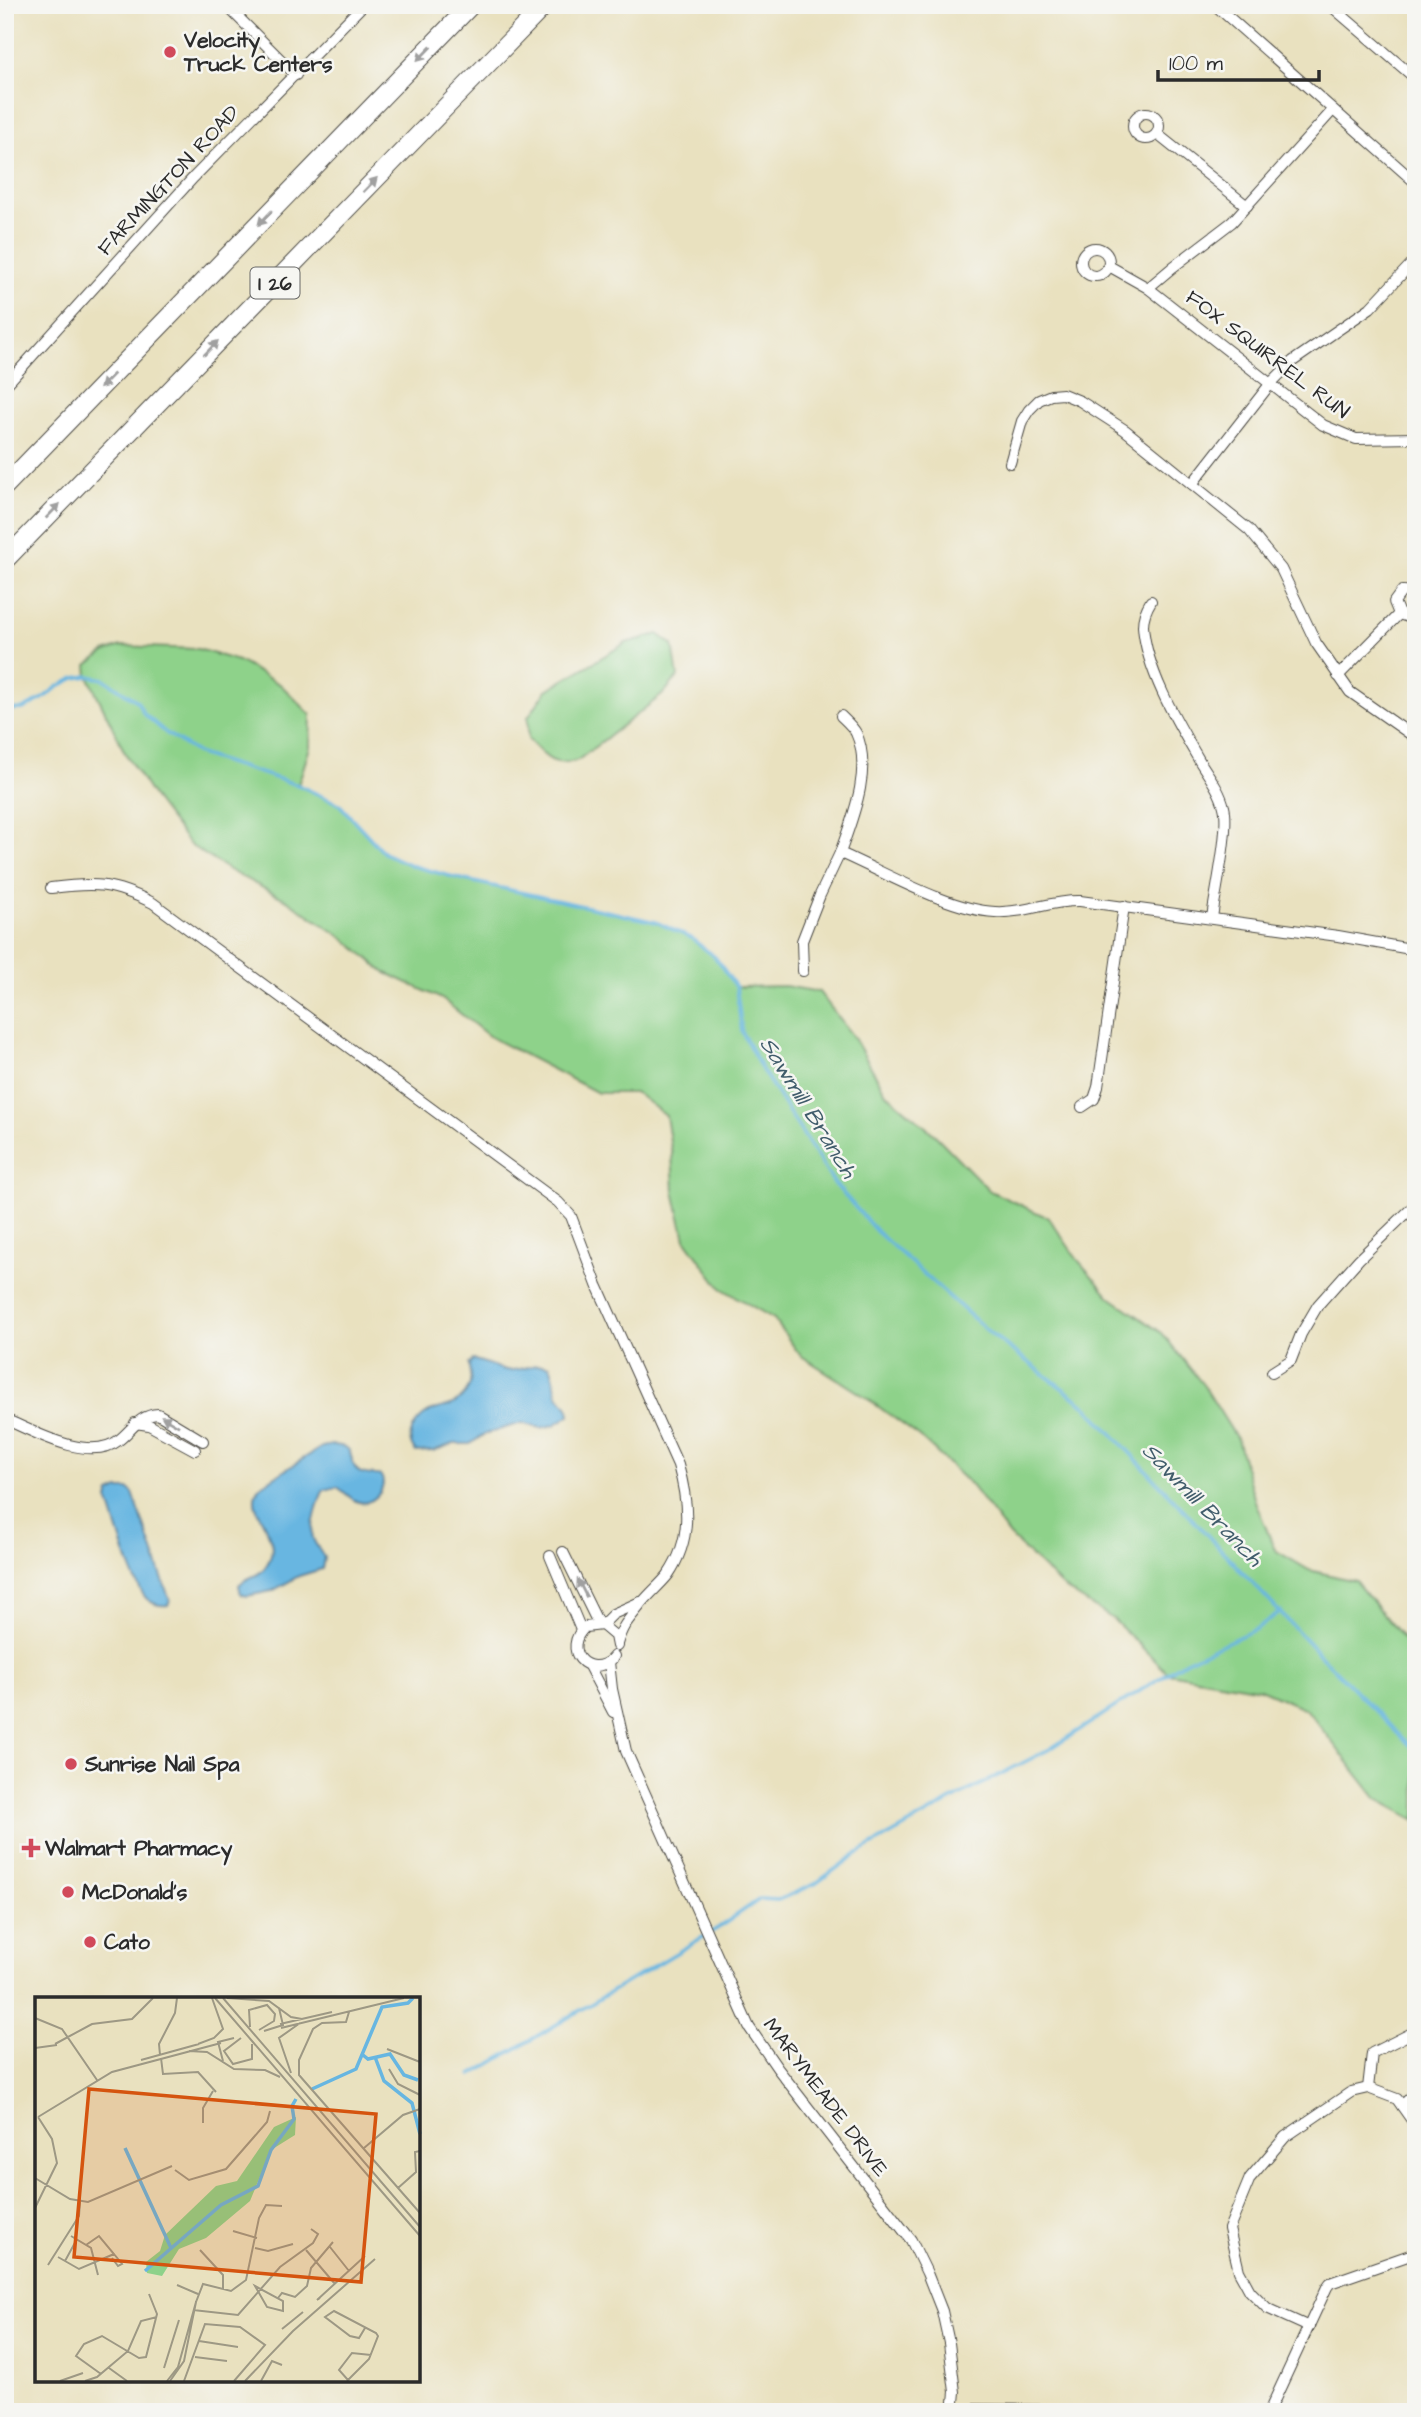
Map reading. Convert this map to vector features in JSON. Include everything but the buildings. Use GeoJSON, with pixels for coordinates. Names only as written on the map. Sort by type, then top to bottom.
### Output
{"type":"FeatureCollection","features":[{"type":"Feature","properties":{"kind":"highway","name":"I 26"},"geometry":{"type":"LineString","coordinates":[[5,486],[471,5]]}},
{"type":"Feature","properties":{"kind":"highway","name":"I 26"},"geometry":{"type":"LineString","coordinates":[[5,560],[545,5]]}},
{"type":"Feature","properties":{"kind":"street"},"geometry":{"type":"LineString","coordinates":[[226,5],[296,75]]}},
{"type":"Feature","properties":{"kind":"street","name":"FARMINGTON ROAD"},"geometry":{"type":"LineString","coordinates":[[5,386],[193,178],[363,5]]}},
{"type":"Feature","properties":{"kind":"street"},"geometry":{"type":"LineString","coordinates":[[1215,5],[1416,183]]}},
{"type":"Feature","properties":{"kind":"street"},"geometry":{"type":"LineString","coordinates":[[1330,5],[1416,79]]}},
{"type":"Feature","properties":{"kind":"street"},"geometry":{"type":"LineString","coordinates":[[1148,288],[1232,222],[1333,110]]}},
{"type":"Feature","properties":{"kind":"street"},"geometry":{"type":"LineString","coordinates":[[1157,134],[1247,206]]}},
{"type":"Feature","properties":{"kind":"street"},"geometry":{"type":"LineString","coordinates":[[1192,484],[1271,383],[1293,361],[1370,308],[1416,259]]}},
{"type":"Feature","properties":{"kind":"street","name":"FOX SQUIRREL RUN"},"geometry":{"type":"LineString","coordinates":[[1109,266],[1148,288],[1323,425],[1356,439],[1416,438]]}},
{"type":"Feature","properties":{"kind":"street"},"geometry":{"type":"LineString","coordinates":[[1010,463],[1022,421],[1039,400],[1051,395],[1063,394],[1080,401],[1125,430],[1249,530],[1281,569],[1316,643],[1350,692],[1416,738]]}},
{"type":"Feature","properties":{"kind":"street"},"geometry":{"type":"LineString","coordinates":[[1416,592],[1406,590],[1398,593],[1394,602],[1399,614],[1408,617],[1416,614]]}},
{"type":"Feature","properties":{"kind":"street"},"geometry":{"type":"LineString","coordinates":[[1150,601],[1144,614],[1143,626],[1151,662],[1187,739],[1225,807],[1226,825],[1212,918]]}},
{"type":"Feature","properties":{"kind":"street"},"geometry":{"type":"LineString","coordinates":[[1338,676],[1399,614]]}},
{"type":"Feature","properties":{"kind":"street"},"geometry":{"type":"LineString","coordinates":[[803,971],[802,941],[840,853],[858,803],[862,770],[856,732],[841,716]]}},
{"type":"Feature","properties":{"kind":"street"},"geometry":{"type":"LineString","coordinates":[[840,853],[960,905],[981,911],[1017,911],[1067,900],[1212,918],[1416,950]]}},
{"type":"Feature","properties":{"kind":"street"},"geometry":{"type":"LineString","coordinates":[[51,888],[86,883],[107,885],[128,890],[153,903],[558,1202],[571,1216],[597,1285],[678,1465],[688,1515],[686,1537],[667,1575],[623,1625],[614,1656],[603,1665],[589,1666],[576,1652],[577,1637],[581,1630],[589,1625],[600,1625],[609,1629],[617,1644]]}},
{"type":"Feature","properties":{"kind":"street"},"geometry":{"type":"LineString","coordinates":[[1082,1108],[1094,1099],[1098,1087],[1124,906]]}},
{"type":"Feature","properties":{"kind":"street"},"geometry":{"type":"LineString","coordinates":[[1272,1372],[1291,1360],[1301,1334],[1318,1305],[1359,1259],[1416,1203]]}},
{"type":"Feature","properties":{"kind":"street"},"geometry":{"type":"LineString","coordinates":[[5,1419],[80,1448],[99,1449],[113,1445],[135,1423],[158,1414],[203,1441]]}},
{"type":"Feature","properties":{"kind":"street"},"geometry":{"type":"LineString","coordinates":[[135,1423],[149,1425],[195,1450]]}},
{"type":"Feature","properties":{"kind":"street"},"geometry":{"type":"LineString","coordinates":[[564,1552],[600,1625]]}},
{"type":"Feature","properties":{"kind":"street"},"geometry":{"type":"LineString","coordinates":[[550,1556],[581,1630]]}},
{"type":"Feature","properties":{"kind":"street"},"geometry":{"type":"LineString","coordinates":[[600,1625],[613,1614],[636,1604],[650,1594]]}},
{"type":"Feature","properties":{"kind":"street","name":"MARYMEADE DRIVE"},"geometry":{"type":"LineString","coordinates":[[614,1656],[609,1662],[612,1689],[626,1751],[748,2027],[911,2241],[927,2273],[942,2311],[949,2343],[953,2410]]}},
{"type":"Feature","properties":{"kind":"street","name":"MARYMEADE DRIVE"},"geometry":{"type":"LineString","coordinates":[[589,1666],[621,1726]]}},
{"type":"Feature","properties":{"kind":"street"},"geometry":{"type":"LineString","coordinates":[[1368,2088],[1372,2053],[1416,2031]]}},
{"type":"Feature","properties":{"kind":"street"},"geometry":{"type":"LineString","coordinates":[[1309,2327],[1267,2308],[1250,2291],[1239,2271],[1229,2230],[1250,2178],[1285,2137],[1351,2092],[1368,2088],[1397,2099],[1416,2126]]}},
{"type":"Feature","properties":{"kind":"street"},"geometry":{"type":"LineString","coordinates":[[1402,2106],[1416,2092]]}},
{"type":"Feature","properties":{"kind":"street"},"geometry":{"type":"LineString","coordinates":[[1271,2411],[1330,2283],[1416,2253]]}},
{"type":"Feature","properties":{"kind":"street"},"geometry":{"type":"LineString","coordinates":[[953,2410],[1069,2412]]}},
{"type":"Feature","properties":{"kind":"green space"},"geometry":{"type":"Polygon","coordinates":[[[658,634],[673,645],[678,677],[662,695],[578,760],[555,762],[544,756],[528,739],[528,717],[547,690],[626,643],[658,634]]]}},
{"type":"Feature","properties":{"kind":"green space"},"geometry":{"type":"Polygon","coordinates":[[[121,646],[198,649],[238,661],[281,685],[311,715],[310,747],[298,785],[339,804],[384,853],[413,866],[465,880],[656,922],[691,938],[715,957],[736,987],[785,986],[819,992],[854,1038],[886,1093],[935,1135],[990,1191],[1049,1218],[1077,1259],[1110,1297],[1162,1333],[1204,1386],[1237,1439],[1255,1501],[1275,1550],[1309,1570],[1355,1581],[1411,1648],[1416,1650],[1416,1820],[1377,1799],[1306,1709],[1260,1689],[1168,1673],[1113,1619],[1065,1589],[1010,1536],[970,1484],[920,1437],[861,1394],[800,1355],[774,1319],[721,1288],[685,1239],[674,1191],[666,1116],[636,1093],[598,1093],[490,1037],[442,999],[384,972],[346,940],[287,900],[232,872],[190,845],[153,797],[125,753],[88,676],[87,665],[105,652],[121,646]]]}},
{"type":"Feature","properties":{"kind":"water"},"geometry":{"type":"Polygon","coordinates":[[[473,1360],[506,1370],[550,1366],[558,1395],[570,1415],[554,1425],[541,1428],[522,1423],[485,1434],[470,1444],[453,1444],[433,1451],[416,1452],[411,1441],[415,1424],[429,1412],[453,1404],[464,1395],[470,1384],[469,1364],[473,1360]]]}},
{"type":"Feature","properties":{"kind":"water"},"geometry":{"type":"Polygon","coordinates":[[[332,1445],[346,1448],[354,1466],[361,1473],[381,1476],[381,1491],[373,1500],[362,1502],[353,1500],[337,1487],[324,1490],[312,1534],[324,1558],[322,1569],[299,1576],[272,1591],[247,1596],[241,1594],[239,1585],[261,1572],[270,1558],[272,1546],[256,1505],[255,1496],[260,1486],[322,1447],[332,1445]]]}},
{"type":"Feature","properties":{"kind":"water"},"geometry":{"type":"Polygon","coordinates":[[[128,1489],[133,1493],[170,1601],[168,1605],[147,1599],[136,1581],[108,1499],[110,1493],[128,1489]]]}},
{"type":"Feature","properties":{"kind":"waterway","name":"Sawmill Branch"},"geometry":{"type":"LineString","coordinates":[[5,710],[23,709],[75,678],[88,676],[104,679],[137,701],[144,714],[166,733],[199,754],[298,785],[339,804],[384,853],[413,866],[656,922],[691,938],[715,957],[736,987],[742,1032],[762,1070],[834,1183],[877,1232],[991,1334],[1086,1406],[1322,1657],[1416,1752]]}},
{"type":"Feature","properties":{"kind":"waterway"},"geometry":{"type":"LineString","coordinates":[[472,2075],[718,1928],[760,1899],[778,1900],[815,1884],[855,1855],[968,1791],[1050,1749],[1186,1661],[1256,1629],[1281,1611]]}},
{"type":"Feature","properties":{"kind":"place","name":"Velocity Truck Centers"},"geometry":{"type":"Point","coordinates":[170,52]}},
{"type":"Feature","properties":{"kind":"place","name":"Sunrise Nail Spa"},"geometry":{"type":"Point","coordinates":[71,1764]}},
{"type":"Feature","properties":{"kind":"place","name":"Walmart Pharmacy"},"geometry":{"type":"Point","coordinates":[31,1848]}},
{"type":"Feature","properties":{"kind":"place","name":"McDonald's"},"geometry":{"type":"Point","coordinates":[68,1892]}},
{"type":"Feature","properties":{"kind":"place","name":"Cato"},"geometry":{"type":"Point","coordinates":[90,1942]}}]}
